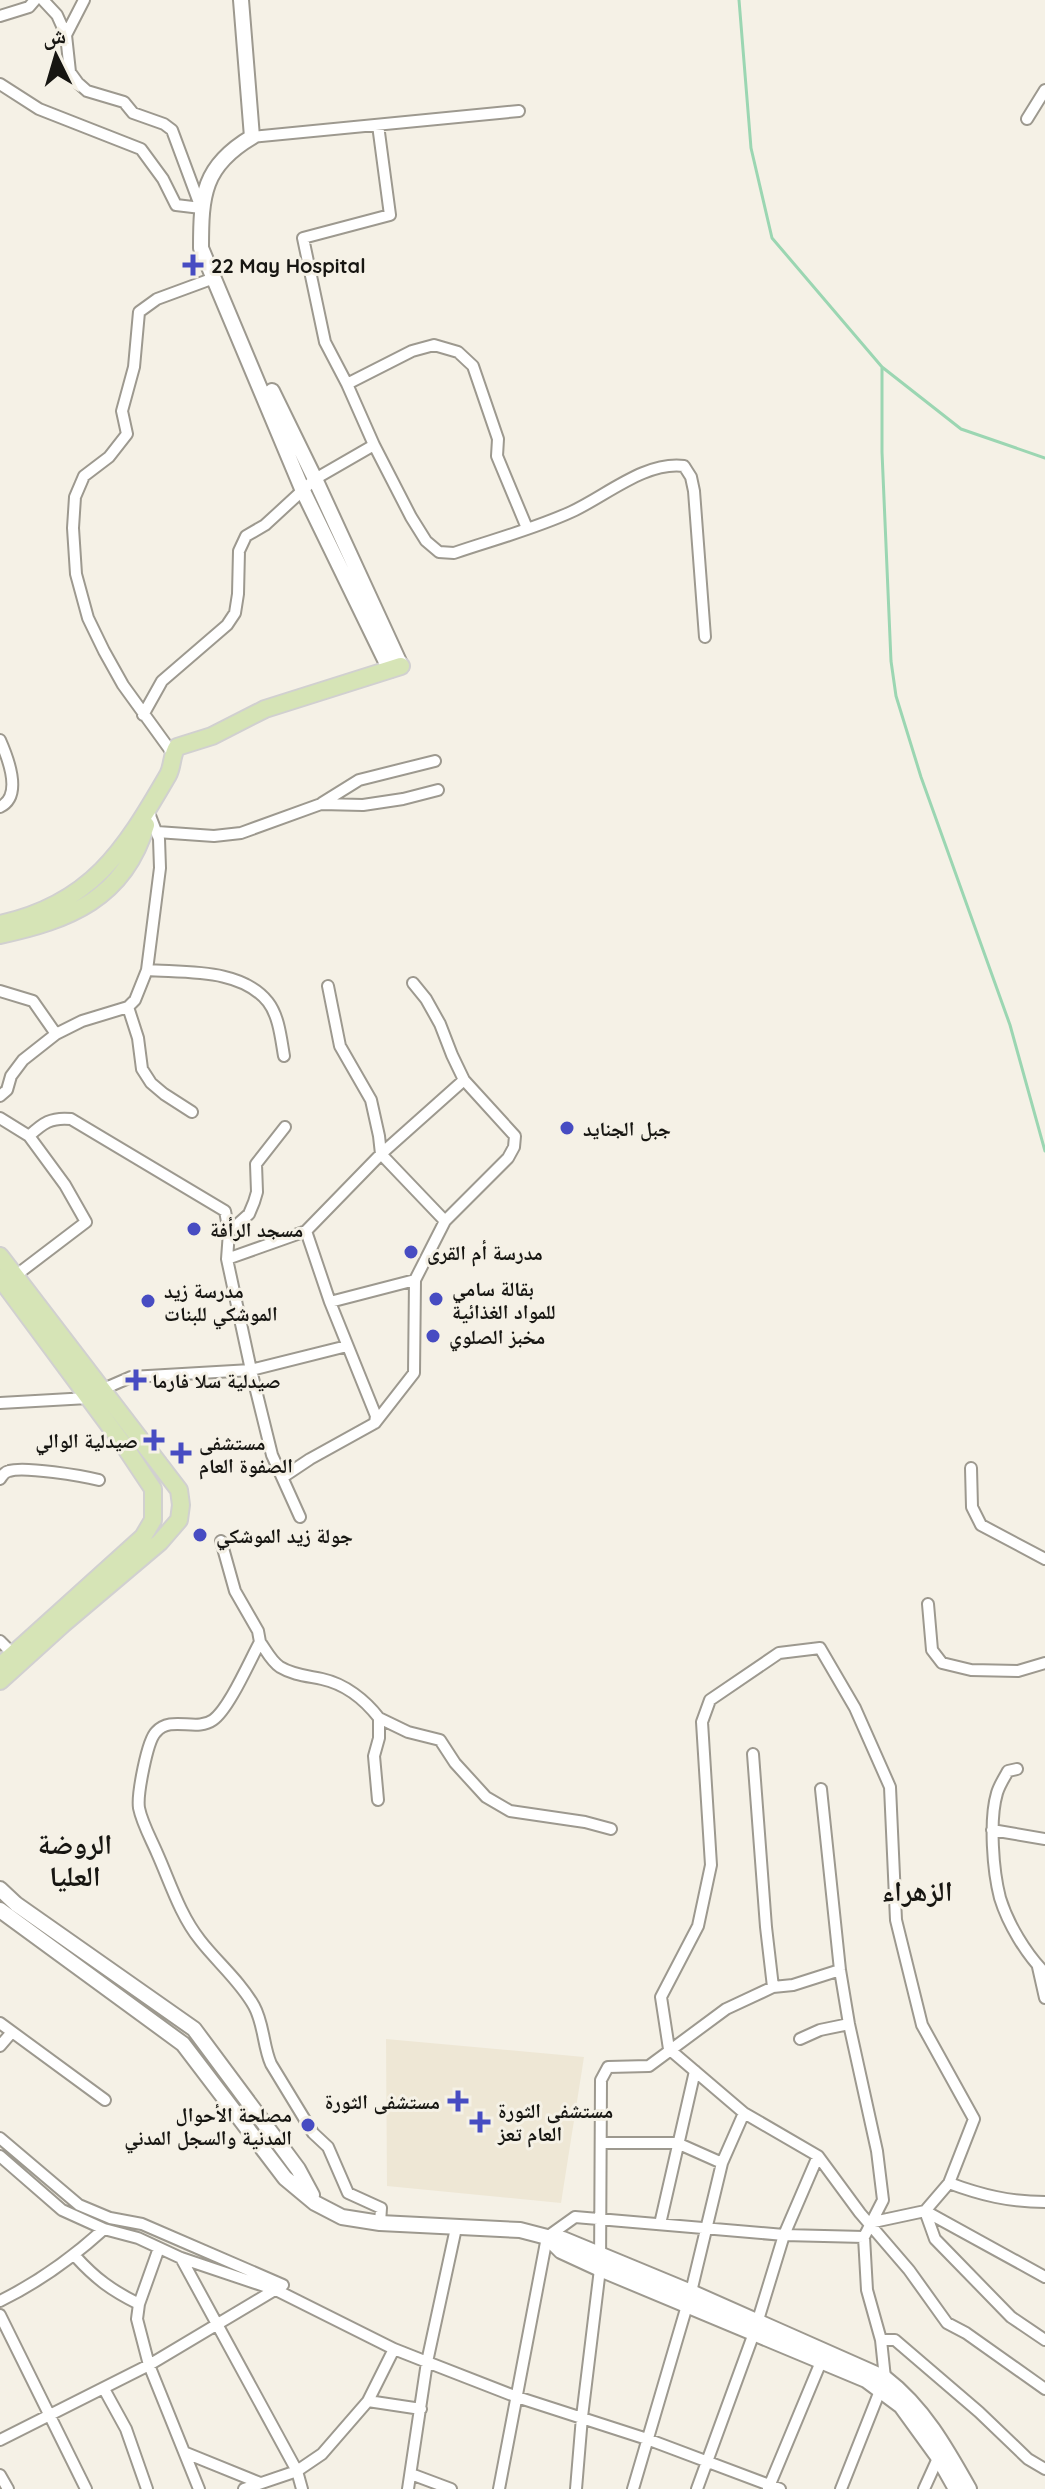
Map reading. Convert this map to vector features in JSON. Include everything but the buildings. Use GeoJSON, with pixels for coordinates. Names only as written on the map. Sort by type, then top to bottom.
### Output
{"type":"FeatureCollection","features":[{"type":"Feature","properties":{"kind":"main road"},"geometry":{"type":"LineString","coordinates":[[241,0],[252,137],[236,146],[219,163],[207,183],[201,208],[201,248],[303,491],[396,668]]}},
{"type":"Feature","properties":{"kind":"main road"},"geometry":{"type":"LineString","coordinates":[[201,208],[210,245],[271,390],[315,479],[396,668]]}},
{"type":"Feature","properties":{"kind":"main road"},"geometry":{"type":"LineString","coordinates":[[0,924],[29,917],[67,899],[89,883],[123,849],[169,774],[177,747],[212,736],[265,709],[396,668]]}},
{"type":"Feature","properties":{"kind":"main road"},"geometry":{"type":"LineString","coordinates":[[0,935],[43,925],[80,910],[113,886],[131,860],[146,828],[146,809]]}},
{"type":"Feature","properties":{"kind":"main road"},"geometry":{"type":"LineString","coordinates":[[0,1256],[8,1277],[94,1394],[153,1489],[153,1520],[143,1537],[0,1666]]}},
{"type":"Feature","properties":{"kind":"main road"},"geometry":{"type":"LineString","coordinates":[[0,1681],[160,1542],[179,1520],[181,1505],[179,1490],[6,1295],[8,1277]]}},
{"type":"Feature","properties":{"kind":"main road"},"geometry":{"type":"LineString","coordinates":[[0,1889],[16,1904],[194,2029],[298,2169],[315,2203]]}},
{"type":"Feature","properties":{"kind":"main road"},"geometry":{"type":"LineString","coordinates":[[0,1910],[183,2044],[285,2178],[315,2203],[342,2217],[380,2223],[520,2230],[563,2239],[600,2262],[907,2395],[943,2454],[969,2489]]}},
{"type":"Feature","properties":{"kind":"main road"},"geometry":{"type":"LineString","coordinates":[[943,2454],[956,2489]]}},
{"type":"Feature","properties":{"kind":"street"},"geometry":{"type":"LineString","coordinates":[[0,16],[29,7],[35,0]]}},
{"type":"Feature","properties":{"kind":"street"},"geometry":{"type":"LineString","coordinates":[[0,84],[39,109],[141,149],[163,179],[176,205],[201,208],[172,130],[133,113],[124,102],[87,91],[78,83],[70,72],[66,35],[57,15],[43,0]]}},
{"type":"Feature","properties":{"kind":"street"},"geometry":{"type":"LineString","coordinates":[[66,35],[84,0]]}},
{"type":"Feature","properties":{"kind":"street"},"geometry":{"type":"LineString","coordinates":[[1027,119],[1045,90]]}},
{"type":"Feature","properties":{"kind":"street"},"geometry":{"type":"LineString","coordinates":[[252,137],[519,111]]}},
{"type":"Feature","properties":{"kind":"street"},"geometry":{"type":"LineString","coordinates":[[378,125],[390,215],[303,238],[325,342],[374,445],[426,541],[439,552],[454,553],[570,512],[653,468],[669,464],[684,466],[691,477],[694,491],[705,637]]}},
{"type":"Feature","properties":{"kind":"street"},"geometry":{"type":"LineString","coordinates":[[173,754],[123,685],[88,618],[76,574],[73,528],[75,497],[84,476],[109,457],[127,434],[122,411],[134,367],[139,312],[157,299],[214,278]]}},
{"type":"Feature","properties":{"kind":"street"},"geometry":{"type":"LineString","coordinates":[[347,384],[412,351],[434,345],[458,352],[473,366],[498,439],[497,456],[527,528]]}},
{"type":"Feature","properties":{"kind":"street"},"geometry":{"type":"LineString","coordinates":[[143,715],[162,681],[227,625],[235,613],[239,551],[246,536],[265,525],[315,479],[374,445]]}},
{"type":"Feature","properties":{"kind":"street"},"geometry":{"type":"LineString","coordinates":[[0,740],[13,789],[8,802],[0,807]]}},
{"type":"Feature","properties":{"kind":"street"},"geometry":{"type":"LineString","coordinates":[[157,832],[214,836],[241,833],[321,804],[359,780],[435,761]]}},
{"type":"Feature","properties":{"kind":"street"},"geometry":{"type":"LineString","coordinates":[[321,804],[363,805],[438,790]]}},
{"type":"Feature","properties":{"kind":"street"},"geometry":{"type":"LineString","coordinates":[[0,1096],[7,1090],[11,1076],[23,1060],[56,1034],[82,1021],[128,1007],[135,1000],[147,970],[160,868],[159,839],[146,809]]}},
{"type":"Feature","properties":{"kind":"street"},"geometry":{"type":"LineString","coordinates":[[147,970],[222,976],[248,986],[268,1002],[279,1027],[284,1056]]}},
{"type":"Feature","properties":{"kind":"street"},"geometry":{"type":"LineString","coordinates":[[283,1477],[375,1423],[414,1373],[415,1280],[445,1221],[508,1158],[514,1147],[515,1136],[464,1080],[440,1024],[413,983]]}},
{"type":"Feature","properties":{"kind":"street"},"geometry":{"type":"LineString","coordinates":[[328,986],[340,1046],[371,1100],[381,1154],[445,1221]]}},
{"type":"Feature","properties":{"kind":"street"},"geometry":{"type":"LineString","coordinates":[[0,991],[33,1001],[56,1034]]}},
{"type":"Feature","properties":{"kind":"street"},"geometry":{"type":"LineString","coordinates":[[128,1007],[138,1038],[142,1069],[157,1089],[192,1112]]}},
{"type":"Feature","properties":{"kind":"street"},"geometry":{"type":"LineString","coordinates":[[227,1259],[306,1231],[381,1154],[464,1080]]}},
{"type":"Feature","properties":{"kind":"street"},"geometry":{"type":"LineString","coordinates":[[0,1118],[29,1136],[65,1185],[86,1222],[8,1277]]}},
{"type":"Feature","properties":{"kind":"street"},"geometry":{"type":"LineString","coordinates":[[29,1136],[45,1121],[71,1119],[225,1211],[229,1232],[227,1259],[251,1370],[272,1455],[300,1517]]}},
{"type":"Feature","properties":{"kind":"street"},"geometry":{"type":"LineString","coordinates":[[229,1232],[249,1214],[257,1192],[256,1164],[285,1127]]}},
{"type":"Feature","properties":{"kind":"street"},"geometry":{"type":"LineString","coordinates":[[306,1231],[330,1302],[376,1416],[375,1423]]}},
{"type":"Feature","properties":{"kind":"street"},"geometry":{"type":"LineString","coordinates":[[330,1302],[415,1280]]}},
{"type":"Feature","properties":{"kind":"street"},"geometry":{"type":"LineString","coordinates":[[0,1403],[94,1394],[131,1377],[251,1370],[347,1346]]}},
{"type":"Feature","properties":{"kind":"street"},"geometry":{"type":"LineString","coordinates":[[971,1468],[972,1507],[981,1525],[1045,1559]]}},
{"type":"Feature","properties":{"kind":"street"},"geometry":{"type":"LineString","coordinates":[[0,1479],[9,1471],[19,1470],[80,1475],[99,1480]]}},
{"type":"Feature","properties":{"kind":"street"},"geometry":{"type":"LineString","coordinates":[[221,1541],[235,1591],[258,1631],[260,1642],[279,1666],[293,1674],[340,1685],[352,1692],[379,1718],[408,1732],[440,1740],[455,1763],[486,1797],[510,1811],[611,1829]]}},
{"type":"Feature","properties":{"kind":"street"},"geometry":{"type":"LineString","coordinates":[[928,1604],[932,1650],[942,1663],[971,1670],[1018,1671],[1045,1663]]}},
{"type":"Feature","properties":{"kind":"street"},"geometry":{"type":"LineString","coordinates":[[0,1641],[13,1654]]}},
{"type":"Feature","properties":{"kind":"street"},"geometry":{"type":"LineString","coordinates":[[260,1642],[224,1707],[212,1721],[197,1725],[166,1724],[154,1733],[139,1806],[184,1914],[200,1940],[222,1963],[254,2006],[271,2064],[313,2133],[328,2147],[348,2193],[381,2208],[380,2223]]}},
{"type":"Feature","properties":{"kind":"street"},"geometry":{"type":"LineString","coordinates":[[869,2223],[925,2211],[949,2183],[974,2119],[922,2025],[918,2010],[896,1920],[890,1787],[855,1708],[820,1648],[779,1653],[710,1700],[702,1722],[711,1865],[698,1926],[661,1997],[669,2049],[744,2113],[818,2156],[869,2223],[909,2270],[947,2323],[987,2347],[1045,2389]]}},
{"type":"Feature","properties":{"kind":"street"},"geometry":{"type":"LineString","coordinates":[[378,1800],[374,1756],[379,1738],[379,1718]]}},
{"type":"Feature","properties":{"kind":"street"},"geometry":{"type":"LineString","coordinates":[[753,1754],[773,1987]]}},
{"type":"Feature","properties":{"kind":"street"},"geometry":{"type":"LineString","coordinates":[[1017,1769],[1008,1771],[997,1793],[992,1830],[1000,1898],[1010,1921],[1041,1969],[1045,1998]]}},
{"type":"Feature","properties":{"kind":"street"},"geometry":{"type":"LineString","coordinates":[[821,1789],[840,1970],[877,2151],[883,2200],[864,2237],[867,2290],[881,2340],[883,2384],[841,2489]]}},
{"type":"Feature","properties":{"kind":"street"},"geometry":{"type":"LineString","coordinates":[[992,1830],[1045,1839]]}},
{"type":"Feature","properties":{"kind":"street"},"geometry":{"type":"LineString","coordinates":[[576,2489],[600,2262],[601,2080],[608,2067],[649,2066],[726,2009],[773,1987],[793,1985],[840,1970]]}},
{"type":"Feature","properties":{"kind":"street"},"geometry":{"type":"LineString","coordinates":[[0,2023],[105,2100]]}},
{"type":"Feature","properties":{"kind":"street"},"geometry":{"type":"LineString","coordinates":[[800,2039],[820,2030],[849,2024]]}},
{"type":"Feature","properties":{"kind":"street"},"geometry":{"type":"LineString","coordinates":[[0,2046],[12,2032]]}},
{"type":"Feature","properties":{"kind":"street"},"geometry":{"type":"LineString","coordinates":[[660,2224],[695,2071]]}},
{"type":"Feature","properties":{"kind":"street"},"geometry":{"type":"LineString","coordinates":[[633,2489],[689,2298],[722,2163],[744,2113]]}},
{"type":"Feature","properties":{"kind":"street"},"geometry":{"type":"LineString","coordinates":[[0,2138],[79,2205],[110,2218],[142,2224],[283,2285],[149,2365],[0,2440]]}},
{"type":"Feature","properties":{"kind":"street"},"geometry":{"type":"LineString","coordinates":[[601,2143],[677,2143],[722,2163]]}},
{"type":"Feature","properties":{"kind":"street"},"geometry":{"type":"LineString","coordinates":[[0,2156],[62,2210],[104,2229],[138,2238],[181,2258],[276,2290],[394,2349],[517,2397],[647,2439],[772,2488],[823,2357]]}},
{"type":"Feature","properties":{"kind":"street"},"geometry":{"type":"LineString","coordinates":[[697,2489],[756,2327],[784,2235],[818,2156]]}},
{"type":"Feature","properties":{"kind":"street"},"geometry":{"type":"LineString","coordinates":[[949,2183],[983,2196],[1045,2202]]}},
{"type":"Feature","properties":{"kind":"street"},"geometry":{"type":"LineString","coordinates":[[925,2211],[1045,2277]]}},
{"type":"Feature","properties":{"kind":"street"},"geometry":{"type":"LineString","coordinates":[[925,2211],[935,2239],[1011,2317],[1045,2340]]}},
{"type":"Feature","properties":{"kind":"street"},"geometry":{"type":"LineString","coordinates":[[499,2489],[547,2237],[575,2217],[784,2235],[864,2237]]}},
{"type":"Feature","properties":{"kind":"street"},"geometry":{"type":"LineString","coordinates":[[408,2489],[427,2362],[456,2228]]}},
{"type":"Feature","properties":{"kind":"street"},"geometry":{"type":"LineString","coordinates":[[0,2301],[33,2285],[75,2256],[104,2229]]}},
{"type":"Feature","properties":{"kind":"street"},"geometry":{"type":"LineString","coordinates":[[159,2248],[139,2304],[137,2319],[149,2365],[199,2489]]}},
{"type":"Feature","properties":{"kind":"street"},"geometry":{"type":"LineString","coordinates":[[75,2256],[95,2278],[139,2304]]}},
{"type":"Feature","properties":{"kind":"street"},"geometry":{"type":"LineString","coordinates":[[181,2258],[297,2471],[302,2489]]}},
{"type":"Feature","properties":{"kind":"street"},"geometry":{"type":"LineString","coordinates":[[0,2315],[86,2489]]}},
{"type":"Feature","properties":{"kind":"street"},"geometry":{"type":"LineString","coordinates":[[881,2340],[895,2340],[1028,2459],[1045,2469]]}},
{"type":"Feature","properties":{"kind":"street"},"geometry":{"type":"LineString","coordinates":[[244,2489],[297,2471],[322,2454],[368,2401],[394,2349]]}},
{"type":"Feature","properties":{"kind":"street"},"geometry":{"type":"LineString","coordinates":[[104,2389],[126,2429],[147,2489]]}},
{"type":"Feature","properties":{"kind":"street"},"geometry":{"type":"LineString","coordinates":[[368,2401],[421,2409]]}},
{"type":"Feature","properties":{"kind":"street"},"geometry":{"type":"LineString","coordinates":[[186,2453],[260,2483]]}},
{"type":"Feature","properties":{"kind":"street"},"geometry":{"type":"LineString","coordinates":[[924,2489],[943,2454]]}},
{"type":"Feature","properties":{"kind":"street"},"geometry":{"type":"LineString","coordinates":[[411,2474],[451,2489]]}},
{"type":"Feature","properties":{"kind":"street"},"geometry":{"type":"LineString","coordinates":[[0,2475],[8,2489]]}},
{"type":"Feature","properties":{"kind":"shaded area","name":"مستشفى الثورة العام تعز"},"geometry":{"type":"Polygon","coordinates":[[[386,2039],[584,2057],[561,2203],[387,2186],[386,2039]]]}},
{"type":"Feature","properties":{"kind":"waterway"},"geometry":{"type":"LineString","coordinates":[[739,0],[751,148],[772,238],[882,367],[961,429],[1045,458]]}},
{"type":"Feature","properties":{"kind":"waterway"},"geometry":{"type":"LineString","coordinates":[[882,367],[882,452],[891,661],[896,696],[921,777],[1010,1025],[1045,1151]]}},
{"type":"Feature","properties":{"kind":"place","name":"22 May Hospital"},"geometry":{"type":"Point","coordinates":[193,265]}},
{"type":"Feature","properties":{"kind":"place","name":"جبل الجنايد"},"geometry":{"type":"Point","coordinates":[567,1128]}},
{"type":"Feature","properties":{"kind":"place","name":"مسجد الرأفة"},"geometry":{"type":"Point","coordinates":[194,1229]}},
{"type":"Feature","properties":{"kind":"place","name":"مدرسة أم القرى"},"geometry":{"type":"Point","coordinates":[411,1252]}},
{"type":"Feature","properties":{"kind":"place","name":"بقالة سامي للمواد الغذائية"},"geometry":{"type":"Point","coordinates":[436,1299]}},
{"type":"Feature","properties":{"kind":"place","name":"مدرسة زيد الموشكي للبنات"},"geometry":{"type":"Point","coordinates":[148,1301]}},
{"type":"Feature","properties":{"kind":"place","name":"مخبز الصلوي"},"geometry":{"type":"Point","coordinates":[433,1336]}},
{"type":"Feature","properties":{"kind":"place","name":"صيدلية سلا فارما"},"geometry":{"type":"Point","coordinates":[136,1380]}},
{"type":"Feature","properties":{"kind":"place","name":"صيدلية الوالي"},"geometry":{"type":"Point","coordinates":[154,1440]}},
{"type":"Feature","properties":{"kind":"place","name":"مستشفى الصفوة العام"},"geometry":{"type":"Point","coordinates":[181,1453]}},
{"type":"Feature","properties":{"kind":"place","name":"جولة زيد الموشكي"},"geometry":{"type":"Point","coordinates":[200,1535]}},
{"type":"Feature","properties":{"kind":"place","name":"مستشفى الثورة"},"geometry":{"type":"Point","coordinates":[458,2101]}},
{"type":"Feature","properties":{"kind":"place","name":"مستشفى الثورة العام تعز"},"geometry":{"type":"Point","coordinates":[480,2122]}},
{"type":"Feature","properties":{"kind":"place","name":"مصلحة الأحوال المدنية والسجل المدني"},"geometry":{"type":"Point","coordinates":[308,2125]}},
{"type":"Feature","properties":{"kind":"district","name":"الروضة العليا"},"geometry":{"type":"Point","coordinates":[75,1859]}},
{"type":"Feature","properties":{"kind":"district","name":"الزهراء"},"geometry":{"type":"Point","coordinates":[917,1890]}}]}
